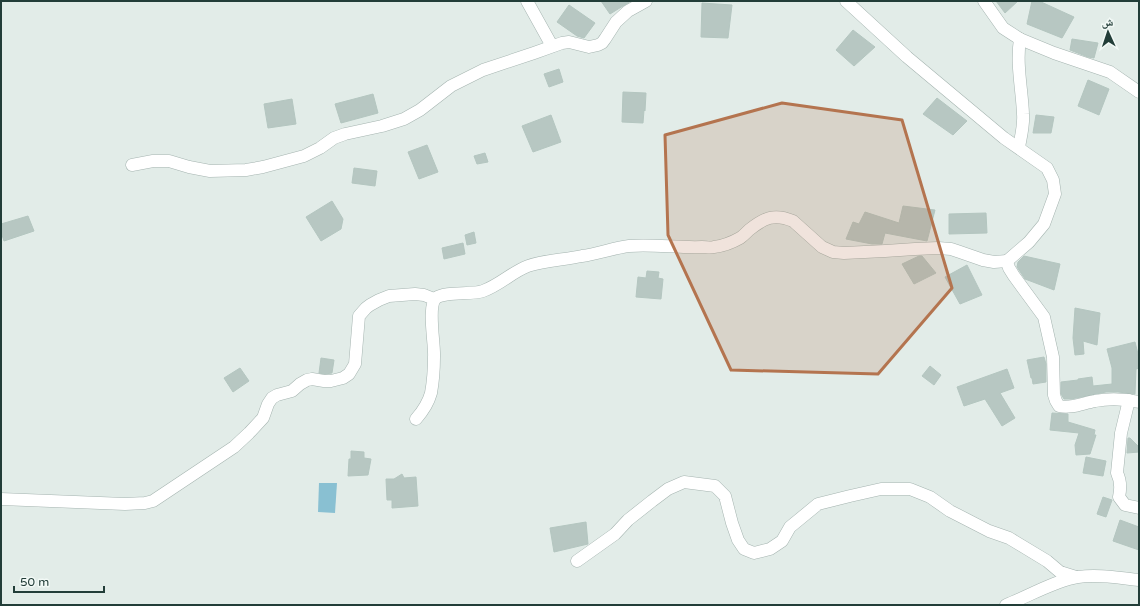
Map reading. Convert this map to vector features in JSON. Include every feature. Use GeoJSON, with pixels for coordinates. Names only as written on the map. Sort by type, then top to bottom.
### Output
{"type":"FeatureCollection","features":[{"type":"Feature","properties":{"kind":"street"},"geometry":{"type":"LineString","coordinates":[[527,1],[552,46]]}},
{"type":"Feature","properties":{"kind":"street"},"geometry":{"type":"LineString","coordinates":[[132,165],[153,161],[169,161],[200,170],[239,171],[263,167],[304,156],[320,148],[334,138],[404,119],[420,110],[440,94],[483,70],[562,43],[569,42],[589,47],[598,45],[602,43],[616,22],[628,11],[646,1]]}},
{"type":"Feature","properties":{"kind":"street"},"geometry":{"type":"LineString","coordinates":[[416,419],[428,402],[431,392],[434,356],[431,310],[434,299],[447,294],[482,292],[501,283],[514,273],[529,266],[617,248],[637,246],[691,248],[714,247],[740,238],[759,222],[770,217],[787,218],[793,221],[822,247],[833,252],[885,252],[938,248],[951,249],[983,260],[994,262],[1008,261],[1029,242],[1044,224],[1055,194],[1053,180],[1047,168],[1019,147],[1004,138],[907,57],[846,1]]}},
{"type":"Feature","properties":{"kind":"street"},"geometry":{"type":"LineString","coordinates":[[984,1],[1003,28],[1020,39],[1054,54],[1110,72],[1139,92]]}},
{"type":"Feature","properties":{"kind":"street"},"geometry":{"type":"LineString","coordinates":[[1019,147],[1024,114],[1019,65],[1020,39]]}},
{"type":"Feature","properties":{"kind":"street"},"geometry":{"type":"LineString","coordinates":[[1008,261],[1009,268],[1014,276],[1044,317],[1053,356],[1054,395],[1058,406],[1074,406],[1096,400],[1108,399],[1136,400],[1121,433],[1117,473],[1121,488],[1119,497],[1125,505],[1139,508]]}},
{"type":"Feature","properties":{"kind":"street"},"geometry":{"type":"LineString","coordinates":[[1,499],[125,504],[153,501],[234,447],[249,434],[263,418],[272,398],[292,391],[307,380],[312,379],[331,381],[343,378],[349,374],[355,364],[359,316],[370,304],[389,296],[415,294],[424,295],[434,299]]}},
{"type":"Feature","properties":{"kind":"street"},"geometry":{"type":"LineString","coordinates":[[577,561],[615,534],[628,520],[668,489],[684,482],[715,486],[725,496],[738,540],[744,549],[754,553],[770,549],[782,541],[790,527],[818,504],[881,489],[910,489],[930,497],[950,510],[989,531],[1009,538],[1047,561],[1060,572],[1076,577]]}},
{"type":"Feature","properties":{"kind":"street"},"geometry":{"type":"LineString","coordinates":[[1006,605],[1055,584],[1076,577],[1090,576],[1139,580]]}},
{"type":"Feature","properties":{"kind":"highlighted area"},"geometry":{"type":"Polygon","coordinates":[[[782,103],[902,120],[952,288],[878,374],[731,370],[668,235],[665,135],[782,103]]]}},
{"type":"Feature","properties":{"kind":"water"},"geometry":{"type":"Polygon","coordinates":[[[319,483],[337,483],[335,513],[318,512],[319,483]]]}},
{"type":"Feature","properties":{"kind":"building"},"geometry":{"type":"Polygon","coordinates":[[[601,1],[631,1],[610,14],[601,1]]]}},
{"type":"Feature","properties":{"kind":"building"},"geometry":{"type":"Polygon","coordinates":[[[996,1],[1018,1],[1005,13],[996,1]]]}},
{"type":"Feature","properties":{"kind":"building"},"geometry":{"type":"Polygon","coordinates":[[[1032,1],[1039,1],[1074,17],[1062,38],[1027,24],[1032,1]]]}},
{"type":"Feature","properties":{"kind":"building"},"geometry":{"type":"Polygon","coordinates":[[[702,3],[732,5],[728,38],[701,37],[702,3]]]}},
{"type":"Feature","properties":{"kind":"building"},"geometry":{"type":"Polygon","coordinates":[[[569,5],[595,23],[584,38],[577,36],[557,22],[569,5]]]}},
{"type":"Feature","properties":{"kind":"building"},"geometry":{"type":"Polygon","coordinates":[[[853,30],[875,47],[854,66],[836,50],[853,30]]]}},
{"type":"Feature","properties":{"kind":"building"},"geometry":{"type":"Polygon","coordinates":[[[1072,39],[1098,43],[1094,58],[1070,50],[1072,39]]]}},
{"type":"Feature","properties":{"kind":"building"},"geometry":{"type":"Polygon","coordinates":[[[559,69],[563,82],[549,87],[544,74],[559,69]]]}},
{"type":"Feature","properties":{"kind":"building"},"geometry":{"type":"Polygon","coordinates":[[[1088,80],[1109,89],[1099,115],[1078,106],[1088,80]]]}},
{"type":"Feature","properties":{"kind":"building"},"geometry":{"type":"Polygon","coordinates":[[[623,92],[646,93],[643,123],[622,122],[623,92]]]}},
{"type":"Feature","properties":{"kind":"building"},"geometry":{"type":"Polygon","coordinates":[[[373,94],[378,113],[341,123],[335,104],[373,94]]]}},
{"type":"Feature","properties":{"kind":"building"},"geometry":{"type":"Polygon","coordinates":[[[937,98],[967,121],[953,135],[923,114],[937,98]]]}},
{"type":"Feature","properties":{"kind":"building"},"geometry":{"type":"Polygon","coordinates":[[[292,99],[296,124],[268,128],[264,104],[292,99]]]}},
{"type":"Feature","properties":{"kind":"building"},"geometry":{"type":"Polygon","coordinates":[[[551,115],[561,142],[533,152],[522,126],[551,115]]]}},
{"type":"Feature","properties":{"kind":"building"},"geometry":{"type":"Polygon","coordinates":[[[1036,115],[1054,117],[1051,133],[1033,133],[1036,115]]]}},
{"type":"Feature","properties":{"kind":"building"},"geometry":{"type":"Polygon","coordinates":[[[427,145],[438,172],[419,179],[408,152],[427,145]]]}},
{"type":"Feature","properties":{"kind":"building"},"geometry":{"type":"Polygon","coordinates":[[[485,153],[488,162],[477,164],[474,156],[485,153]]]}},
{"type":"Feature","properties":{"kind":"building"},"geometry":{"type":"Polygon","coordinates":[[[354,168],[377,171],[375,186],[352,183],[354,168]]]}},
{"type":"Feature","properties":{"kind":"building"},"geometry":{"type":"Polygon","coordinates":[[[332,201],[343,219],[341,229],[321,241],[306,217],[332,201]]]}},
{"type":"Feature","properties":{"kind":"building"},"geometry":{"type":"Polygon","coordinates":[[[903,206],[935,210],[927,241],[885,233],[882,244],[872,244],[846,239],[853,222],[859,224],[865,212],[899,223],[903,206]]]}},
{"type":"Feature","properties":{"kind":"building"},"geometry":{"type":"Polygon","coordinates":[[[986,213],[987,233],[949,234],[949,214],[986,213]]]}},
{"type":"Feature","properties":{"kind":"building"},"geometry":{"type":"Polygon","coordinates":[[[28,216],[34,231],[4,241],[1,232],[1,224],[28,216]]]}},
{"type":"Feature","properties":{"kind":"building"},"geometry":{"type":"Polygon","coordinates":[[[474,232],[476,243],[467,245],[465,235],[474,232]]]}},
{"type":"Feature","properties":{"kind":"building"},"geometry":{"type":"Polygon","coordinates":[[[463,243],[465,254],[444,259],[442,248],[463,243]]]}},
{"type":"Feature","properties":{"kind":"building"},"geometry":{"type":"Polygon","coordinates":[[[922,256],[936,273],[914,284],[902,264],[922,256]]]}},
{"type":"Feature","properties":{"kind":"building"},"geometry":{"type":"Polygon","coordinates":[[[1024,256],[1060,264],[1054,290],[1025,279],[1017,267],[1018,262],[1024,256]]]}},
{"type":"Feature","properties":{"kind":"building"},"geometry":{"type":"Polygon","coordinates":[[[967,265],[982,295],[960,304],[945,277],[967,265]]]}},
{"type":"Feature","properties":{"kind":"building"},"geometry":{"type":"Polygon","coordinates":[[[647,271],[659,272],[658,278],[663,279],[661,299],[636,297],[638,277],[646,278],[647,271]]]}},
{"type":"Feature","properties":{"kind":"building"},"geometry":{"type":"Polygon","coordinates":[[[1075,308],[1100,313],[1097,345],[1083,341],[1084,354],[1075,355],[1073,338],[1075,308]]]}},
{"type":"Feature","properties":{"kind":"building"},"geometry":{"type":"Polygon","coordinates":[[[1135,342],[1139,358],[1139,368],[1136,369],[1135,394],[1106,392],[1064,399],[1061,394],[1061,382],[1092,377],[1093,386],[1112,384],[1112,368],[1107,349],[1135,342]]]}},
{"type":"Feature","properties":{"kind":"building"},"geometry":{"type":"Polygon","coordinates":[[[1044,357],[1046,364],[1046,382],[1033,384],[1027,360],[1044,357]]]}},
{"type":"Feature","properties":{"kind":"building"},"geometry":{"type":"Polygon","coordinates":[[[321,358],[334,360],[332,373],[319,373],[321,358]]]}},
{"type":"Feature","properties":{"kind":"building"},"geometry":{"type":"Polygon","coordinates":[[[930,366],[941,375],[934,385],[922,376],[930,366]]]}},
{"type":"Feature","properties":{"kind":"building"},"geometry":{"type":"Polygon","coordinates":[[[240,368],[249,381],[233,392],[224,378],[240,368]]]}},
{"type":"Feature","properties":{"kind":"building"},"geometry":{"type":"Polygon","coordinates":[[[1007,369],[1014,388],[1000,393],[1015,418],[1002,426],[985,399],[964,406],[957,387],[1007,369]]]}},
{"type":"Feature","properties":{"kind":"building"},"geometry":{"type":"Polygon","coordinates":[[[1052,413],[1068,414],[1068,422],[1095,430],[1094,435],[1096,435],[1090,454],[1076,455],[1075,445],[1079,433],[1050,430],[1052,413]]]}},
{"type":"Feature","properties":{"kind":"building"},"geometry":{"type":"Polygon","coordinates":[[[1128,438],[1130,438],[1139,447],[1139,452],[1127,453],[1128,438]]]}},
{"type":"Feature","properties":{"kind":"building"},"geometry":{"type":"Polygon","coordinates":[[[351,451],[364,452],[364,458],[371,459],[368,475],[348,476],[351,451]]]}},
{"type":"Feature","properties":{"kind":"building"},"geometry":{"type":"Polygon","coordinates":[[[1086,457],[1106,461],[1103,476],[1083,473],[1086,457]]]}},
{"type":"Feature","properties":{"kind":"building"},"geometry":{"type":"Polygon","coordinates":[[[402,474],[404,478],[416,477],[418,506],[392,508],[392,500],[387,500],[386,479],[394,479],[402,474]]]}},
{"type":"Feature","properties":{"kind":"building"},"geometry":{"type":"Polygon","coordinates":[[[1103,497],[1112,500],[1106,517],[1097,514],[1103,497]]]}},
{"type":"Feature","properties":{"kind":"building"},"geometry":{"type":"Polygon","coordinates":[[[1120,520],[1139,527],[1139,550],[1113,541],[1120,520]]]}},
{"type":"Feature","properties":{"kind":"building"},"geometry":{"type":"Polygon","coordinates":[[[586,522],[588,544],[554,552],[550,528],[586,522]]]}}]}
